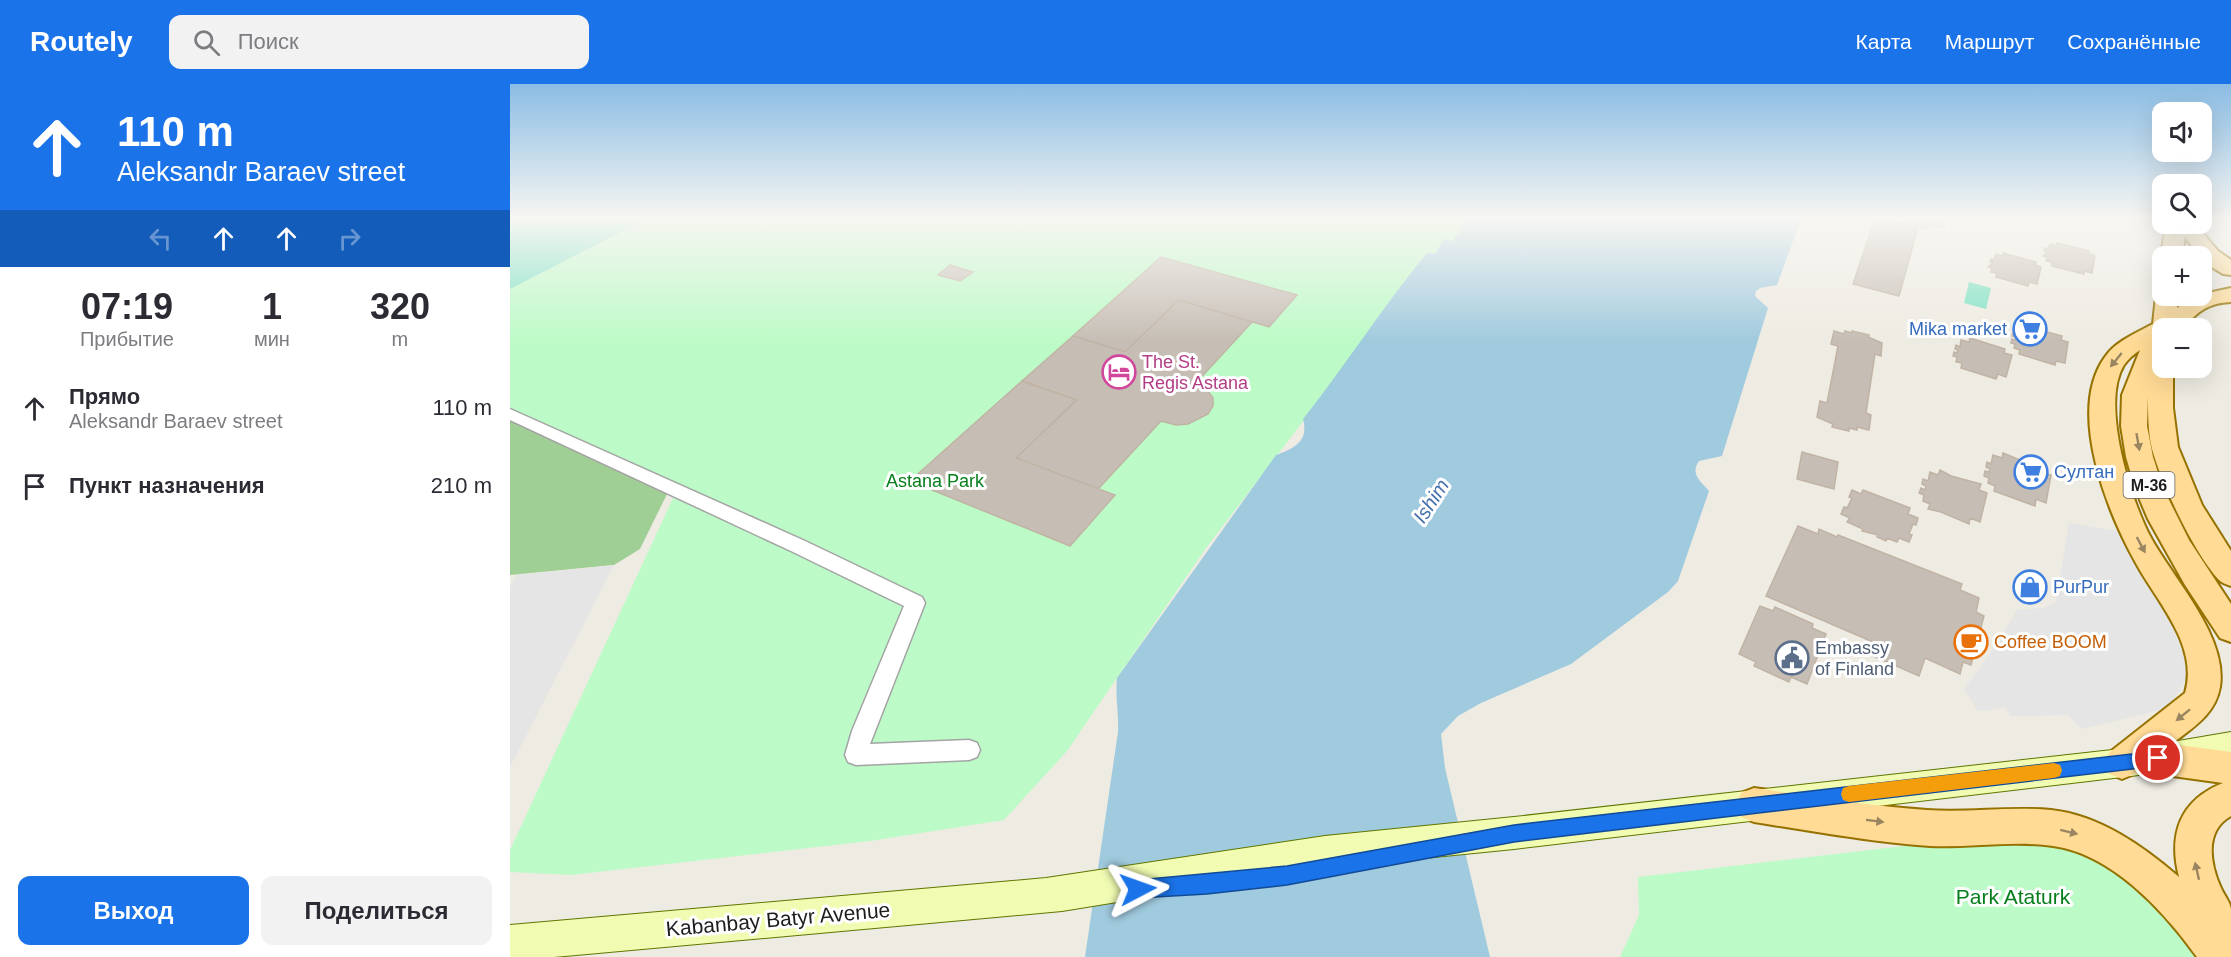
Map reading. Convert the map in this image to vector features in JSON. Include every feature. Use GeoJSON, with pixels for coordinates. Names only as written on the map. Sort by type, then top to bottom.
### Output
{"type":"FeatureCollection","features":[{"type":"Feature","properties":{"kind":"main road"},"geometry":{"type":"LineString","coordinates":[[2216,260],[2231,270]]}},
{"type":"Feature","properties":{"kind":"main road"},"geometry":{"type":"LineString","coordinates":[[2212,267],[2231,279]]}},
{"type":"Feature","properties":{"kind":"main road"},"geometry":{"type":"LineString","coordinates":[[2179,318],[2197,302],[2213,296],[2231,295]]}},
{"type":"Feature","properties":{"kind":"main road"},"geometry":{"type":"LineString","coordinates":[[2122,763],[2199,702],[2204,689],[2204,665],[2201,650],[2130,523],[2119,496],[2102,422],[2105,388],[2110,367],[2122,353],[2152,340]]}},
{"type":"Feature","properties":{"kind":"main road","name":"M-36"},"geometry":{"type":"LineString","coordinates":[[2152,360],[2135,393],[2136,431],[2143,469],[2161,518],[2193,574],[2231,629]]}},
{"type":"Feature","properties":{"kind":"main road","name":"M-36"},"geometry":{"type":"LineString","coordinates":[[2164,378],[2162,431],[2173,469],[2196,520],[2231,574]]}},
{"type":"Feature","properties":{"kind":"main road"},"geometry":{"type":"LineString","coordinates":[[2158,758],[2231,746]]}},
{"type":"Feature","properties":{"kind":"main road"},"geometry":{"type":"LineString","coordinates":[[2158,758],[2231,754]]}},
{"type":"Feature","properties":{"kind":"main road"},"geometry":{"type":"LineString","coordinates":[[2158,758],[2231,768]]}},
{"type":"Feature","properties":{"kind":"main road","name":"Kabanbay Batyr Avenue"},"geometry":{"type":"LineString","coordinates":[[510,943],[1047,895],[1207,885],[1287,876],[1514,833],[2158,758]]}},
{"type":"Feature","properties":{"kind":"main road"},"geometry":{"type":"LineString","coordinates":[[2231,797],[2217,802],[2206,811],[2198,824],[2193,854],[2196,874],[2204,897],[2218,924],[2231,942]]}},
{"type":"Feature","properties":{"kind":"main road"},"geometry":{"type":"LineString","coordinates":[[1754,805],[1930,828],[2053,828],[2090,838],[2131,863],[2168,892],[2222,957]]}},
{"type":"Feature","properties":{"kind":"street"},"geometry":{"type":"LineString","coordinates":[[510,414],[800,547],[915,603],[863,731],[856,755],[969,750]]}},
{"type":"Feature","properties":{"kind":"green space","name":"Astana Park"},"geometry":{"type":"Polygon","coordinates":[[[510,260],[1422,260],[1327,390],[1206,548],[1067,751],[1004,820],[870,841],[571,875],[510,872],[510,850],[674,496],[510,420],[510,260]]]}},
{"type":"Feature","properties":{"kind":"green space"},"geometry":{"type":"Polygon","coordinates":[[[510,260],[567,260],[510,289],[510,260]]]}},
{"type":"Feature","properties":{"kind":"green space"},"geometry":{"type":"Polygon","coordinates":[[[1969,282],[1991,288],[1986,309],[1964,303],[1969,282]]]}},
{"type":"Feature","properties":{"kind":"green space"},"geometry":{"type":"Polygon","coordinates":[[[510,420],[668,492],[640,549],[614,565],[510,575],[510,420]]]}},
{"type":"Feature","properties":{"kind":"green space","name":"Park Ataturk"},"geometry":{"type":"Polygon","coordinates":[[[2015,833],[2113,858],[2207,957],[1620,957],[1639,915],[1638,877],[2015,833]]]}},
{"type":"Feature","properties":{"kind":"shaded area"},"geometry":{"type":"Polygon","coordinates":[[[2069,523],[2136,534],[2184,657],[2186,678],[2177,695],[2165,709],[2082,729],[2068,715],[2011,716],[2005,708],[1978,711],[1964,689],[1997,644],[2017,610],[2043,608],[2056,602],[2069,523]]]}},
{"type":"Feature","properties":{"kind":"shaded area"},"geometry":{"type":"Polygon","coordinates":[[[614,565],[510,767],[510,587],[517,575],[614,565]]]}},
{"type":"Feature","properties":{"kind":"water","name":"Ishim"},"geometry":{"type":"Polygon","coordinates":[[[1422,260],[1786,260],[1777,285],[1756,291],[1755,296],[1768,308],[1722,456],[1699,461],[1696,466],[1697,477],[1709,491],[1678,581],[1668,592],[1571,664],[1481,703],[1458,716],[1441,734],[1445,768],[1490,957],[1085,957],[1118,732],[1117,678],[1276,455],[1299,443],[1304,433],[1303,419],[1422,260]]]}},
{"type":"Feature","properties":{"kind":"building"},"geometry":{"type":"Polygon","coordinates":[[[1158,260],[1171,260],[1297,295],[1269,327],[1179,300],[1125,352],[1073,336],[1158,260]]]}},
{"type":"Feature","properties":{"kind":"building"},"geometry":{"type":"Polygon","coordinates":[[[1861,260],[1909,260],[1899,296],[1853,284],[1861,260]]]}},
{"type":"Feature","properties":{"kind":"building"},"geometry":{"type":"Polygon","coordinates":[[[1991,260],[2028,260],[2036,262],[2035,265],[2041,267],[2037,284],[2029,282],[2028,286],[1996,277],[1997,273],[1991,272],[1992,268],[1988,267],[1993,263],[1990,262],[1991,260]]]}},
{"type":"Feature","properties":{"kind":"building"},"geometry":{"type":"Polygon","coordinates":[[[2094,260],[2092,273],[2085,271],[2084,274],[2052,266],[2052,262],[2046,261],[2094,260]]]}},
{"type":"Feature","properties":{"kind":"building"},"geometry":{"type":"Polygon","coordinates":[[[950,265],[973,272],[960,281],[938,275],[950,265]]]}},
{"type":"Feature","properties":{"kind":"building"},"geometry":{"type":"Polygon","coordinates":[[[1179,300],[1252,322],[1194,385],[1208,391],[1213,398],[1213,406],[1208,414],[1188,424],[1176,425],[1161,421],[1098,489],[1016,458],[1077,400],[1022,381],[1073,336],[1125,352],[1179,300]]]}},
{"type":"Feature","properties":{"kind":"building"},"geometry":{"type":"Polygon","coordinates":[[[2026,326],[2062,336],[2061,340],[2068,342],[2065,363],[2056,361],[2055,365],[2019,354],[2020,350],[2014,348],[2015,344],[2011,343],[2016,337],[2012,336],[2013,333],[2017,334],[2018,327],[2025,330],[2026,326]]]}},
{"type":"Feature","properties":{"kind":"building"},"geometry":{"type":"Polygon","coordinates":[[[1834,331],[1844,334],[1845,331],[1852,333],[1852,331],[1869,335],[1868,337],[1882,343],[1881,356],[1875,354],[1866,413],[1871,415],[1869,430],[1857,427],[1857,430],[1849,428],[1849,431],[1832,427],[1833,424],[1817,417],[1820,401],[1827,403],[1838,346],[1831,344],[1834,331]]]}},
{"type":"Feature","properties":{"kind":"building"},"geometry":{"type":"Polygon","coordinates":[[[1970,338],[2005,349],[2004,353],[2012,355],[2006,377],[1998,374],[1996,379],[1961,368],[1962,363],[1956,362],[1957,357],[1953,356],[1958,350],[1955,349],[1956,345],[1960,347],[1961,340],[1969,342],[1970,338]]]}},
{"type":"Feature","properties":{"kind":"building"},"geometry":{"type":"Polygon","coordinates":[[[1022,381],[1076,400],[1016,458],[1115,495],[1070,546],[910,481],[1022,381]]]}},
{"type":"Feature","properties":{"kind":"building"},"geometry":{"type":"Polygon","coordinates":[[[1802,452],[1838,462],[1834,489],[1797,479],[1802,452]]]}},
{"type":"Feature","properties":{"kind":"building"},"geometry":{"type":"Polygon","coordinates":[[[2003,453],[2032,465],[2032,463],[2044,467],[2043,473],[2051,475],[2046,503],[2036,499],[2035,506],[1994,491],[1995,486],[1988,483],[1989,478],[1984,476],[1985,471],[1989,472],[1990,469],[1986,467],[1987,462],[1991,464],[1993,455],[2002,458],[2003,453]]]}},
{"type":"Feature","properties":{"kind":"building"},"geometry":{"type":"Polygon","coordinates":[[[1940,470],[1951,476],[1981,484],[1979,490],[1987,493],[1980,522],[1970,518],[1969,524],[1928,509],[1930,504],[1923,501],[1924,495],[1919,493],[1921,488],[1925,490],[1926,486],[1922,484],[1923,479],[1928,481],[1930,472],[1938,475],[1940,470]]]}},
{"type":"Feature","properties":{"kind":"building"},"geometry":{"type":"Polygon","coordinates":[[[1852,490],[1861,494],[1863,490],[1910,508],[1908,514],[1918,518],[1909,534],[1912,535],[1909,542],[1899,538],[1897,542],[1887,538],[1886,541],[1877,537],[1878,535],[1862,531],[1863,529],[1847,522],[1850,518],[1841,514],[1852,498],[1849,497],[1852,490]]]}},
{"type":"Feature","properties":{"kind":"building"},"geometry":{"type":"Polygon","coordinates":[[[1798,526],[1818,534],[1819,529],[1837,537],[1838,535],[1962,584],[1960,590],[1979,598],[1976,612],[1984,616],[1971,665],[1963,662],[1960,674],[1925,658],[1919,676],[1869,654],[1873,642],[1766,596],[1798,526]]]}},
{"type":"Feature","properties":{"kind":"building"},"geometry":{"type":"Polygon","coordinates":[[[2024,581],[2038,587],[2036,593],[2022,586],[2024,581]]]}},
{"type":"Feature","properties":{"kind":"building"},"geometry":{"type":"Polygon","coordinates":[[[1760,606],[1773,611],[1775,607],[1813,624],[1812,628],[1826,634],[1807,684],[1791,677],[1789,682],[1754,666],[1756,662],[1739,654],[1760,606]]]}},
{"type":"Feature","properties":{"kind":"slow traffic"},"geometry":{"type":"LineString","coordinates":[[1849,794],[2054,770]]}},
{"type":"Feature","properties":{"kind":"place","name":"Mika market"},"geometry":{"type":"Point","coordinates":[2030,329]}},
{"type":"Feature","properties":{"kind":"place","name":"The St. Regis Astana"},"geometry":{"type":"Point","coordinates":[1119,372]}},
{"type":"Feature","properties":{"kind":"place","name":"Султан"},"geometry":{"type":"Point","coordinates":[2031,472]}},
{"type":"Feature","properties":{"kind":"place","name":"PurPur"},"geometry":{"type":"Point","coordinates":[2030,587]}},
{"type":"Feature","properties":{"kind":"place","name":"Coffee BOOM"},"geometry":{"type":"Point","coordinates":[1971,642]}},
{"type":"Feature","properties":{"kind":"place","name":"Embassy of Finland"},"geometry":{"type":"Point","coordinates":[1792,658]}},
{"type":"Feature","properties":{"kind":"route"},"geometry":{"type":"LineString","coordinates":[[1138,889],[1207,885],[1287,876],[1514,833],[2158,758]]}}]}
